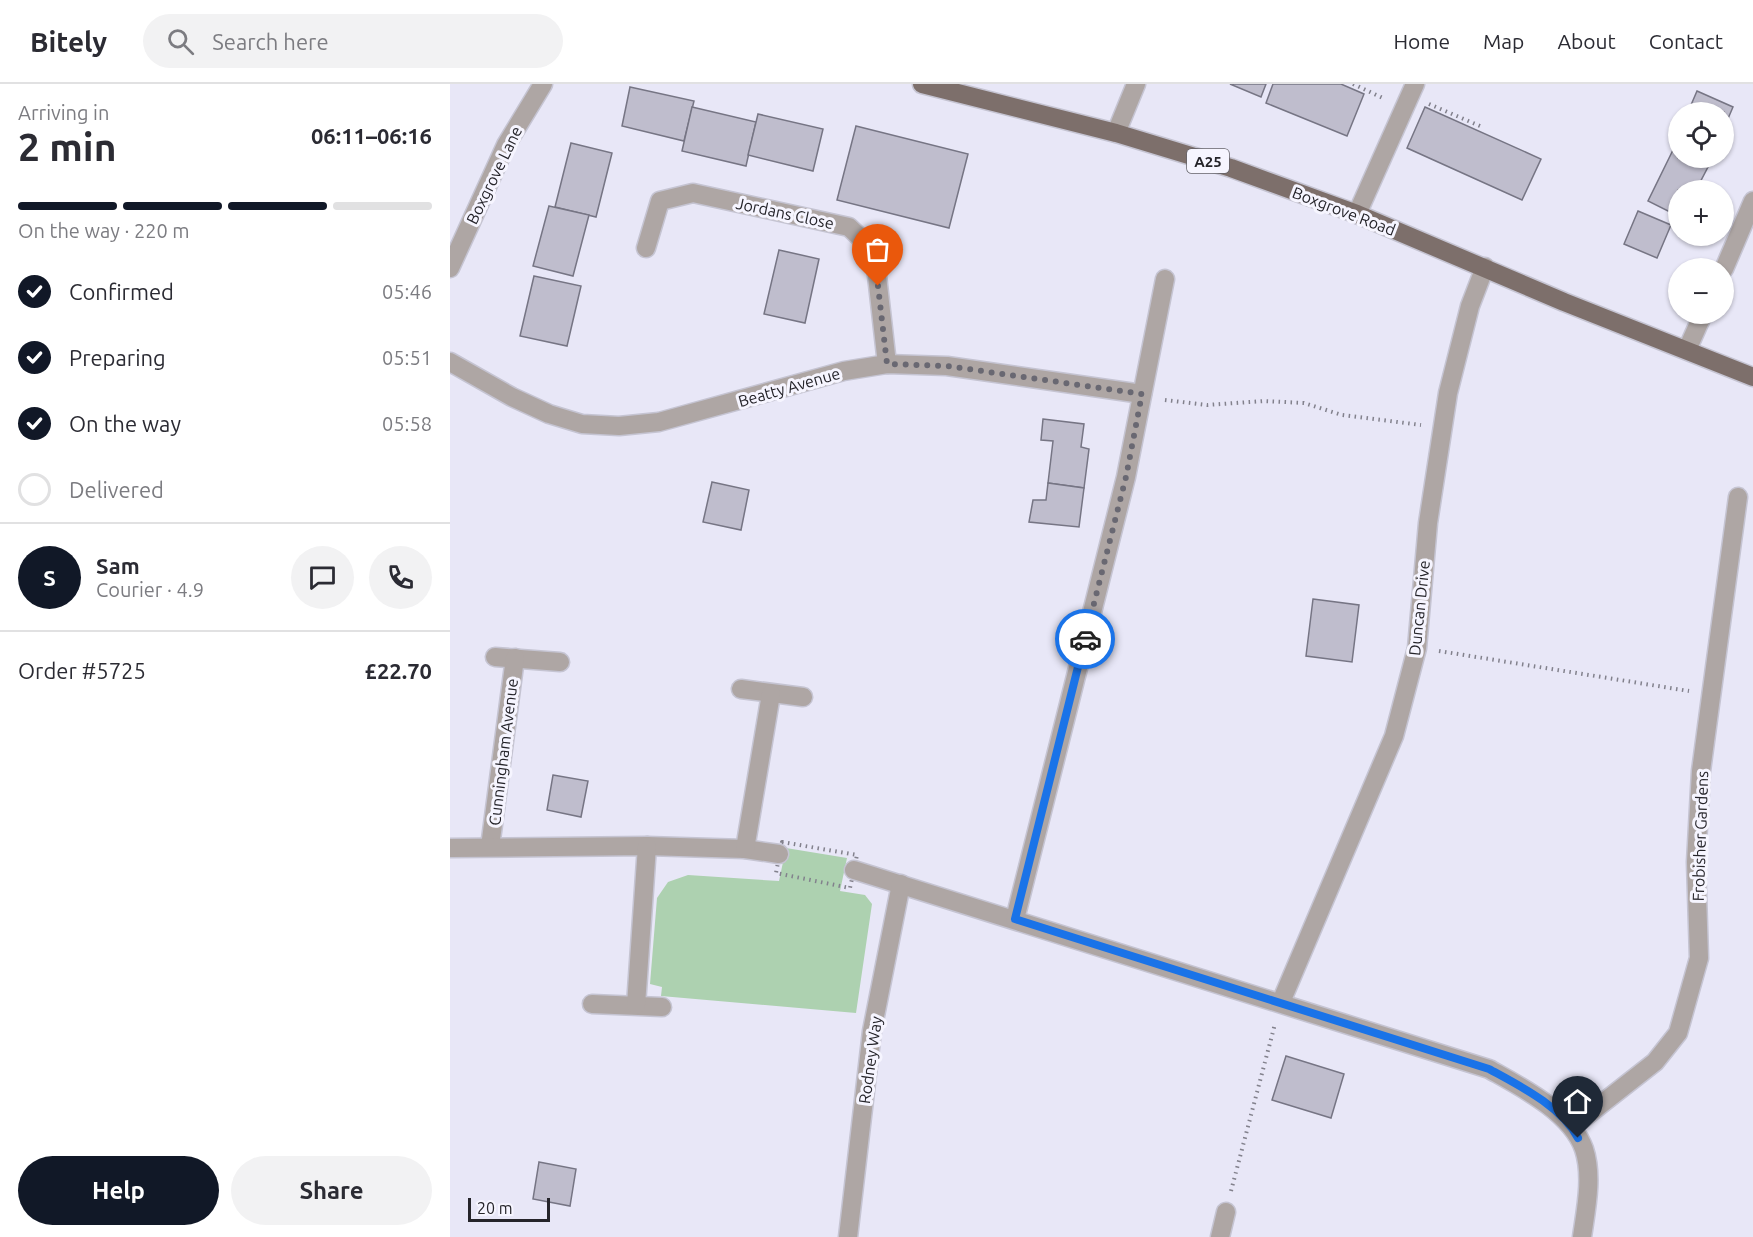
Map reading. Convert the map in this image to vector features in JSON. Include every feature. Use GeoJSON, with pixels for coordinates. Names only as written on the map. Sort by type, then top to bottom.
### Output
{"type":"FeatureCollection","features":[{"type":"Feature","properties":{"kind":"main road","name":"Boxgrove Road"},"geometry":{"type":"LineString","coordinates":[[922,84],[1116,133],[1231,168],[1357,214],[1753,377]]}},
{"type":"Feature","properties":{"kind":"street","name":"Boxgrove Lane"},"geometry":{"type":"LineString","coordinates":[[450,268],[506,145],[543,84]]}},
{"type":"Feature","properties":{"kind":"street"},"geometry":{"type":"LineString","coordinates":[[1116,133],[1136,84]]}},
{"type":"Feature","properties":{"kind":"street"},"geometry":{"type":"LineString","coordinates":[[1357,214],[1410,96]]}},
{"type":"Feature","properties":{"kind":"street","name":"Jordans Close"},"geometry":{"type":"LineString","coordinates":[[646,248],[660,201],[693,193],[849,227],[868,245],[876,267],[887,364]]}},
{"type":"Feature","properties":{"kind":"street"},"geometry":{"type":"LineString","coordinates":[[1729,258],[1753,201]]}},
{"type":"Feature","properties":{"kind":"street","name":"Duncan Drive"},"geometry":{"type":"LineString","coordinates":[[1281,1002],[1394,736],[1417,648],[1428,523],[1448,393],[1470,306],[1485,267]]}},
{"type":"Feature","properties":{"kind":"street"},"geometry":{"type":"LineString","coordinates":[[1015,919],[1126,477],[1165,279]]}},
{"type":"Feature","properties":{"kind":"street"},"geometry":{"type":"LineString","coordinates":[[1687,350],[1699,324]]}},
{"type":"Feature","properties":{"kind":"street","name":"Beatty Avenue"},"geometry":{"type":"LineString","coordinates":[[450,362],[512,397],[549,414],[582,424],[619,426],[659,422],[844,371],[887,364],[947,366],[1142,394]]}},
{"type":"Feature","properties":{"kind":"street","name":"Frobisher Gardens"},"geometry":{"type":"LineString","coordinates":[[1572,1127],[1654,1062],[1678,1033],[1699,958],[1696,862],[1701,771],[1738,497]]}},
{"type":"Feature","properties":{"kind":"street","name":"Cunningham Avenue"},"geometry":{"type":"LineString","coordinates":[[495,657],[560,663]]}},
{"type":"Feature","properties":{"kind":"street","name":"Cunningham Avenue"},"geometry":{"type":"LineString","coordinates":[[490,847],[515,658]]}},
{"type":"Feature","properties":{"kind":"street"},"geometry":{"type":"LineString","coordinates":[[741,689],[803,697]]}},
{"type":"Feature","properties":{"kind":"street"},"geometry":{"type":"LineString","coordinates":[[746,849],[771,694]]}},
{"type":"Feature","properties":{"kind":"street"},"geometry":{"type":"LineString","coordinates":[[636,1005],[647,846]]}},
{"type":"Feature","properties":{"kind":"street","name":"Cunningham Avenue"},"geometry":{"type":"LineString","coordinates":[[450,848],[647,846],[746,849],[779,855]]}},
{"type":"Feature","properties":{"kind":"street"},"geometry":{"type":"LineString","coordinates":[[854,870],[1489,1069],[1535,1095],[1572,1127],[1584,1149],[1588,1188],[1582,1237]]}},
{"type":"Feature","properties":{"kind":"street","name":"Rodney Way"},"geometry":{"type":"LineString","coordinates":[[848,1237],[872,1031],[901,884]]}},
{"type":"Feature","properties":{"kind":"street"},"geometry":{"type":"LineString","coordinates":[[592,1004],[662,1007]]}},
{"type":"Feature","properties":{"kind":"street"},"geometry":{"type":"LineString","coordinates":[[1220,1237],[1226,1212]]}},
{"type":"Feature","properties":{"kind":"path"},"geometry":{"type":"LineString","coordinates":[[1353,84],[1410,96],[1480,126]]}},
{"type":"Feature","properties":{"kind":"path"},"geometry":{"type":"LineString","coordinates":[[1142,394],[1167,401],[1207,405],[1264,401],[1304,404],[1342,415],[1443,427]]}},
{"type":"Feature","properties":{"kind":"path"},"geometry":{"type":"LineString","coordinates":[[1417,648],[1710,694]]}},
{"type":"Feature","properties":{"kind":"path"},"geometry":{"type":"LineString","coordinates":[[782,842],[857,855],[854,870],[850,888],[776,873],[782,842]]}},
{"type":"Feature","properties":{"kind":"path"},"geometry":{"type":"LineString","coordinates":[[1226,1212],[1281,1002]]}},
{"type":"Feature","properties":{"kind":"green space"},"geometry":{"type":"Polygon","coordinates":[[[786,848],[847,858],[840,891],[865,895],[872,904],[856,1013],[661,996],[662,987],[650,984],[657,898],[668,882],[688,875],[779,881],[786,848]]]}},
{"type":"Feature","properties":{"kind":"building"},"geometry":{"type":"Polygon","coordinates":[[[1230,84],[1266,84],[1261,97],[1230,84]]]}},
{"type":"Feature","properties":{"kind":"building"},"geometry":{"type":"Polygon","coordinates":[[[1273,84],[1341,84],[1364,94],[1347,136],[1266,103],[1273,84]]]}},
{"type":"Feature","properties":{"kind":"building"},"geometry":{"type":"Polygon","coordinates":[[[630,87],[694,101],[684,141],[622,126],[630,87]]]}},
{"type":"Feature","properties":{"kind":"building"},"geometry":{"type":"Polygon","coordinates":[[[1697,91],[1722,102],[1692,102],[1697,91]]]}},
{"type":"Feature","properties":{"kind":"building"},"geometry":{"type":"Polygon","coordinates":[[[692,107],[756,122],[746,166],[682,151],[692,107]]]}},
{"type":"Feature","properties":{"kind":"building"},"geometry":{"type":"Polygon","coordinates":[[[1425,107],[1541,159],[1522,200],[1407,148],[1425,107]]]}},
{"type":"Feature","properties":{"kind":"building"},"geometry":{"type":"Polygon","coordinates":[[[758,114],[823,129],[813,171],[748,155],[758,114]]]}},
{"type":"Feature","properties":{"kind":"building"},"geometry":{"type":"Polygon","coordinates":[[[856,126],[968,154],[949,228],[837,200],[856,126]]]}},
{"type":"Feature","properties":{"kind":"building"},"geometry":{"type":"Polygon","coordinates":[[[571,143],[612,153],[596,217],[555,207],[571,143]]]}},
{"type":"Feature","properties":{"kind":"building"},"geometry":{"type":"Polygon","coordinates":[[[1668,160],[1668,168],[1707,168],[1701,180],[1668,180],[1668,211],[1648,201],[1668,160]]]}},
{"type":"Feature","properties":{"kind":"building"},"geometry":{"type":"Polygon","coordinates":[[[549,206],[589,215],[573,276],[533,266],[549,206]]]}},
{"type":"Feature","properties":{"kind":"building"},"geometry":{"type":"Polygon","coordinates":[[[1638,211],[1668,224],[1668,232],[1657,258],[1624,244],[1638,211]]]}},
{"type":"Feature","properties":{"kind":"building"},"geometry":{"type":"Polygon","coordinates":[[[779,250],[819,259],[805,323],[764,314],[779,250]]]}},
{"type":"Feature","properties":{"kind":"building"},"geometry":{"type":"Polygon","coordinates":[[[534,276],[581,286],[567,346],[520,336],[534,276]]]}},
{"type":"Feature","properties":{"kind":"building"},"geometry":{"type":"Polygon","coordinates":[[[1043,419],[1084,424],[1081,447],[1089,449],[1084,488],[1048,483],[1053,441],[1041,440],[1043,419]]]}},
{"type":"Feature","properties":{"kind":"building"},"geometry":{"type":"Polygon","coordinates":[[[712,482],[749,490],[741,530],[703,522],[712,482]]]}},
{"type":"Feature","properties":{"kind":"building"},"geometry":{"type":"Polygon","coordinates":[[[1048,483],[1084,488],[1079,527],[1029,522],[1033,500],[1046,500],[1048,483]]]}},
{"type":"Feature","properties":{"kind":"building"},"geometry":{"type":"Polygon","coordinates":[[[1313,599],[1359,605],[1352,662],[1306,656],[1313,599]]]}},
{"type":"Feature","properties":{"kind":"building"},"geometry":{"type":"Polygon","coordinates":[[[553,775],[588,781],[581,817],[547,810],[553,775]]]}},
{"type":"Feature","properties":{"kind":"building"},"geometry":{"type":"Polygon","coordinates":[[[1286,1056],[1344,1074],[1331,1118],[1272,1100],[1286,1056]]]}},
{"type":"Feature","properties":{"kind":"building"},"geometry":{"type":"Polygon","coordinates":[[[539,1162],[576,1169],[570,1206],[533,1199],[539,1162]]]}},
{"type":"Feature","properties":{"kind":"way so far"},"geometry":{"type":"LineString","coordinates":[[878,286],[887,364],[947,366],[1142,394],[1126,477],[1085,639]]}},
{"type":"Feature","properties":{"kind":"route"},"geometry":{"type":"LineString","coordinates":[[1085,639],[1015,919],[1489,1069],[1535,1095],[1572,1127],[1578,1138]]}}]}
